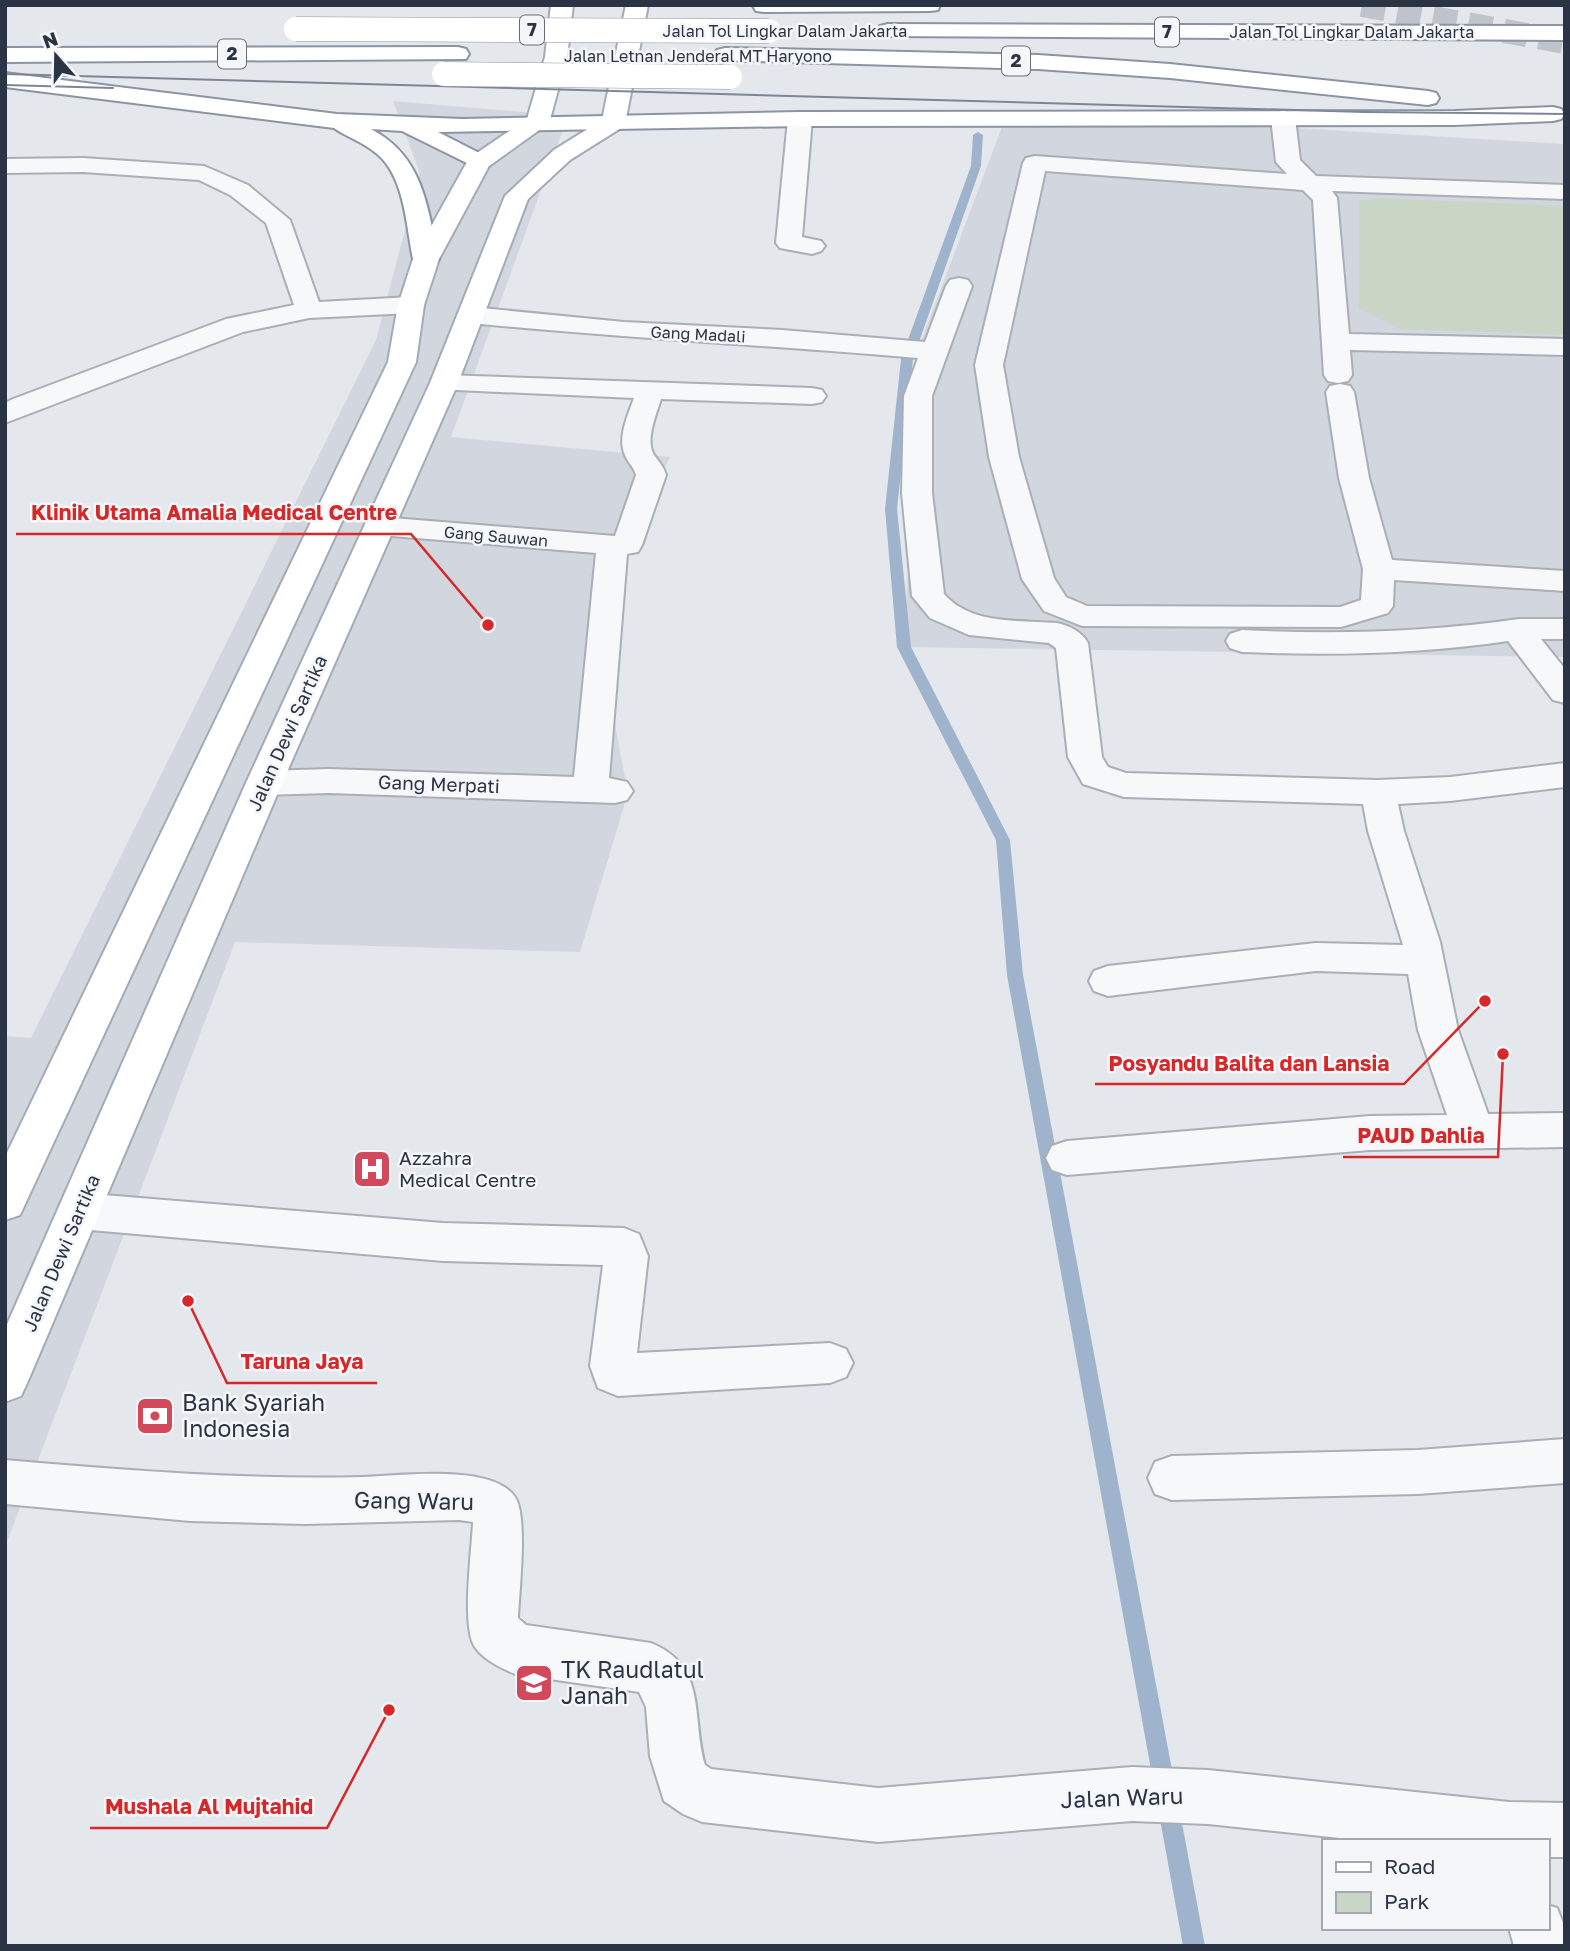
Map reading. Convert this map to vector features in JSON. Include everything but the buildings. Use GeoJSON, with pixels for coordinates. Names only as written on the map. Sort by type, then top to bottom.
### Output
{"type":"FeatureCollection","features":[{"type":"Feature","properties":{"kind":"main road"},"geometry":{"type":"LineString","coordinates":[[5,1202],[402,362],[411,305],[426,259],[479,162],[537,123],[556,57],[562,5]]}},
{"type":"Feature","properties":{"kind":"main road","name":"Jalan Tol Lingkar Dalam Jakarta"},"geometry":{"type":"LineString","coordinates":[[622,5],[660,5]]}},
{"type":"Feature","properties":{"kind":"main road"},"geometry":{"type":"LineString","coordinates":[[613,123],[637,5]]}},
{"type":"Feature","properties":{"kind":"main road","name":"Jalan Tol Lingkar Dalam Jakarta"},"geometry":{"type":"LineString","coordinates":[[738,6],[957,5]]}},
{"type":"Feature","properties":{"kind":"main road","name":"Jalan Tol Lingkar Dalam Jakarta"},"geometry":{"type":"LineString","coordinates":[[269,29],[796,31]]}},
{"type":"Feature","properties":{"kind":"main road","name":"Jalan Tol Lingkar Dalam Jakarta"},"geometry":{"type":"LineString","coordinates":[[866,31],[1565,33]]}},
{"type":"Feature","properties":{"kind":"main road","name":"Jalan Letnan Jenderal MT Haryono"},"geometry":{"type":"LineString","coordinates":[[5,55],[458,54],[728,66],[1305,84],[1561,114]]}},
{"type":"Feature","properties":{"kind":"main road","name":"Jalan Letnan Jenderal MT Haryono"},"geometry":{"type":"LineString","coordinates":[[5,62],[28,65],[444,74],[728,66]]}},
{"type":"Feature","properties":{"kind":"main road"},"geometry":{"type":"LineString","coordinates":[[5,80],[337,121],[406,124],[800,119],[1455,118],[1561,114]]}},
{"type":"Feature","properties":{"kind":"main road"},"geometry":{"type":"LineString","coordinates":[[337,121],[378,143],[392,155],[407,181],[426,259]]}},
{"type":"Feature","properties":{"kind":"main road","name":"Jalan Dewi Sartika"},"geometry":{"type":"LineString","coordinates":[[5,1381],[264,783],[444,383],[517,196],[562,155],[613,123]]}},
{"type":"Feature","properties":{"kind":"main road"},"geometry":{"type":"LineString","coordinates":[[406,124],[479,162]]}},
{"type":"Feature","properties":{"kind":"street"},"geometry":{"type":"LineString","coordinates":[[1283,118],[1288,162],[1309,183],[1325,198],[1339,384],[1354,478],[1379,569],[1377,606],[1341,617],[1082,616],[1055,604],[1038,579],[1004,457],[989,365],[1035,163],[1309,183],[1565,192]]}},
{"type":"Feature","properties":{"kind":"street"},"geometry":{"type":"LineString","coordinates":[[800,119],[789,243],[813,246]]}},
{"type":"Feature","properties":{"kind":"street"},"geometry":{"type":"LineString","coordinates":[[1075,168],[1056,156],[1069,149],[1288,162]]}},
{"type":"Feature","properties":{"kind":"street"},"geometry":{"type":"LineString","coordinates":[[5,166],[83,165],[215,176],[239,190],[277,220],[309,310]]}},
{"type":"Feature","properties":{"kind":"street"},"geometry":{"type":"LineString","coordinates":[[959,286],[918,396],[917,493],[928,596],[941,611],[980,628],[1326,645],[1470,637],[1519,629],[1565,629]]}},
{"type":"Feature","properties":{"kind":"street"},"geometry":{"type":"LineString","coordinates":[[11,410],[236,325],[309,310],[411,305]]}},
{"type":"Feature","properties":{"kind":"street","name":"Gang Madali"},"geometry":{"type":"LineString","coordinates":[[471,315],[624,330],[782,338],[915,350]]}},
{"type":"Feature","properties":{"kind":"street"},"geometry":{"type":"LineString","coordinates":[[1337,342],[1565,347]]}},
{"type":"Feature","properties":{"kind":"street"},"geometry":{"type":"LineString","coordinates":[[444,383],[812,396]]}},
{"type":"Feature","properties":{"kind":"street"},"geometry":{"type":"LineString","coordinates":[[612,545],[627,545],[651,475],[651,467],[638,451],[650,391]]}},
{"type":"Feature","properties":{"kind":"street","name":"Gang Sauwan"},"geometry":{"type":"LineString","coordinates":[[380,526],[612,545]]}},
{"type":"Feature","properties":{"kind":"street","name":"Gang Merpati"},"geometry":{"type":"LineString","coordinates":[[264,783],[329,781],[603,790],[612,545]]}},
{"type":"Feature","properties":{"kind":"street"},"geometry":{"type":"LineString","coordinates":[[1379,569],[1565,581]]}},
{"type":"Feature","properties":{"kind":"street"},"geometry":{"type":"LineString","coordinates":[[1519,629],[1523,639],[1565,692]]}},
{"type":"Feature","properties":{"kind":"street"},"geometry":{"type":"LineString","coordinates":[[1057,633],[1072,643],[1085,757],[1089,768],[1103,779],[1124,785],[1377,792],[1450,789],[1565,775]]}},
{"type":"Feature","properties":{"kind":"street"},"geometry":{"type":"LineString","coordinates":[[1377,792],[1425,960],[1438,1030],[1474,1132]]}},
{"type":"Feature","properties":{"kind":"street"},"geometry":{"type":"LineString","coordinates":[[1108,981],[1315,957],[1425,960]]}},
{"type":"Feature","properties":{"kind":"street"},"geometry":{"type":"LineString","coordinates":[[1067,1158],[1370,1133],[1565,1130]]}},
{"type":"Feature","properties":{"kind":"street"},"geometry":{"type":"LineString","coordinates":[[79,1211],[443,1242],[624,1247],[626,1256],[614,1373],[618,1375],[830,1363]]}},
{"type":"Feature","properties":{"kind":"street"},"geometry":{"type":"LineString","coordinates":[[1172,1478],[1418,1472],[1565,1461]]}},
{"type":"Feature","properties":{"kind":"street","name":"Gang Waru"},"geometry":{"type":"LineString","coordinates":[[5,1482],[190,1499],[306,1501],[459,1497],[487,1502],[498,1513],[492,1629],[514,1649],[651,1668],[664,1680],[672,1707],[676,1756],[683,1782]]}},
{"type":"Feature","properties":{"kind":"street","name":"Jalan Waru"},"geometry":{"type":"LineString","coordinates":[[683,1782],[702,1795],[878,1815],[1132,1794],[1208,1797],[1511,1835],[1565,1830]]}},
{"type":"Feature","properties":{"kind":"shaded area"},"geometry":{"type":"Polygon","coordinates":[[[393,101],[568,116],[451,437],[670,457],[593,612],[628,793],[580,952],[235,942],[5,1547],[5,1036],[31,1038],[376,340],[420,173],[393,101]]]}},
{"type":"Feature","properties":{"kind":"shaded area"},"geometry":{"type":"Polygon","coordinates":[[[1008,111],[1565,144],[1565,657],[904,647],[919,347],[1008,111]]]}},
{"type":"Feature","properties":{"kind":"green space"},"geometry":{"type":"Polygon","coordinates":[[[1378,198],[1565,206],[1565,335],[1401,329],[1359,308],[1359,201],[1378,198]]]}},
{"type":"Feature","properties":{"kind":"waterway"},"geometry":{"type":"LineString","coordinates":[[978,135],[976,166],[907,359],[891,509],[904,647],[1003,840],[1015,975],[1194,1946]]}},
{"type":"Feature","properties":{"kind":"tunnel"},"geometry":{"type":"LineString","coordinates":[[1362,5],[1565,42]]}},
{"type":"Feature","properties":{"kind":"tram line"},"geometry":{"type":"LineString","coordinates":[[5,74],[1364,112],[1565,114]]}},
{"type":"Feature","properties":{"kind":"tram line"},"geometry":{"type":"LineString","coordinates":[[5,85],[113,88]]}},
{"type":"Feature","properties":{"kind":"place","name":"Klinik Utama Amalia Medical Centre"},"geometry":{"type":"Point","coordinates":[488,625]}},
{"type":"Feature","properties":{"kind":"place","name":"Posyandu Balita dan Lansia"},"geometry":{"type":"Point","coordinates":[1485,1001]}},
{"type":"Feature","properties":{"kind":"place","name":"PAUD Dahlia"},"geometry":{"type":"Point","coordinates":[1503,1054]}},
{"type":"Feature","properties":{"kind":"place","name":"Azzahra Medical Centre"},"geometry":{"type":"Point","coordinates":[372,1169]}},
{"type":"Feature","properties":{"kind":"place","name":"Taruna Jaya"},"geometry":{"type":"Point","coordinates":[188,1301]}},
{"type":"Feature","properties":{"kind":"place","name":"Bank Syariah Indonesia"},"geometry":{"type":"Point","coordinates":[155,1416]}},
{"type":"Feature","properties":{"kind":"place","name":"TK Raudlatul Janah"},"geometry":{"type":"Point","coordinates":[534,1683]}},
{"type":"Feature","properties":{"kind":"place","name":"Mushala Al Mujtahid"},"geometry":{"type":"Point","coordinates":[389,1710]}}]}
